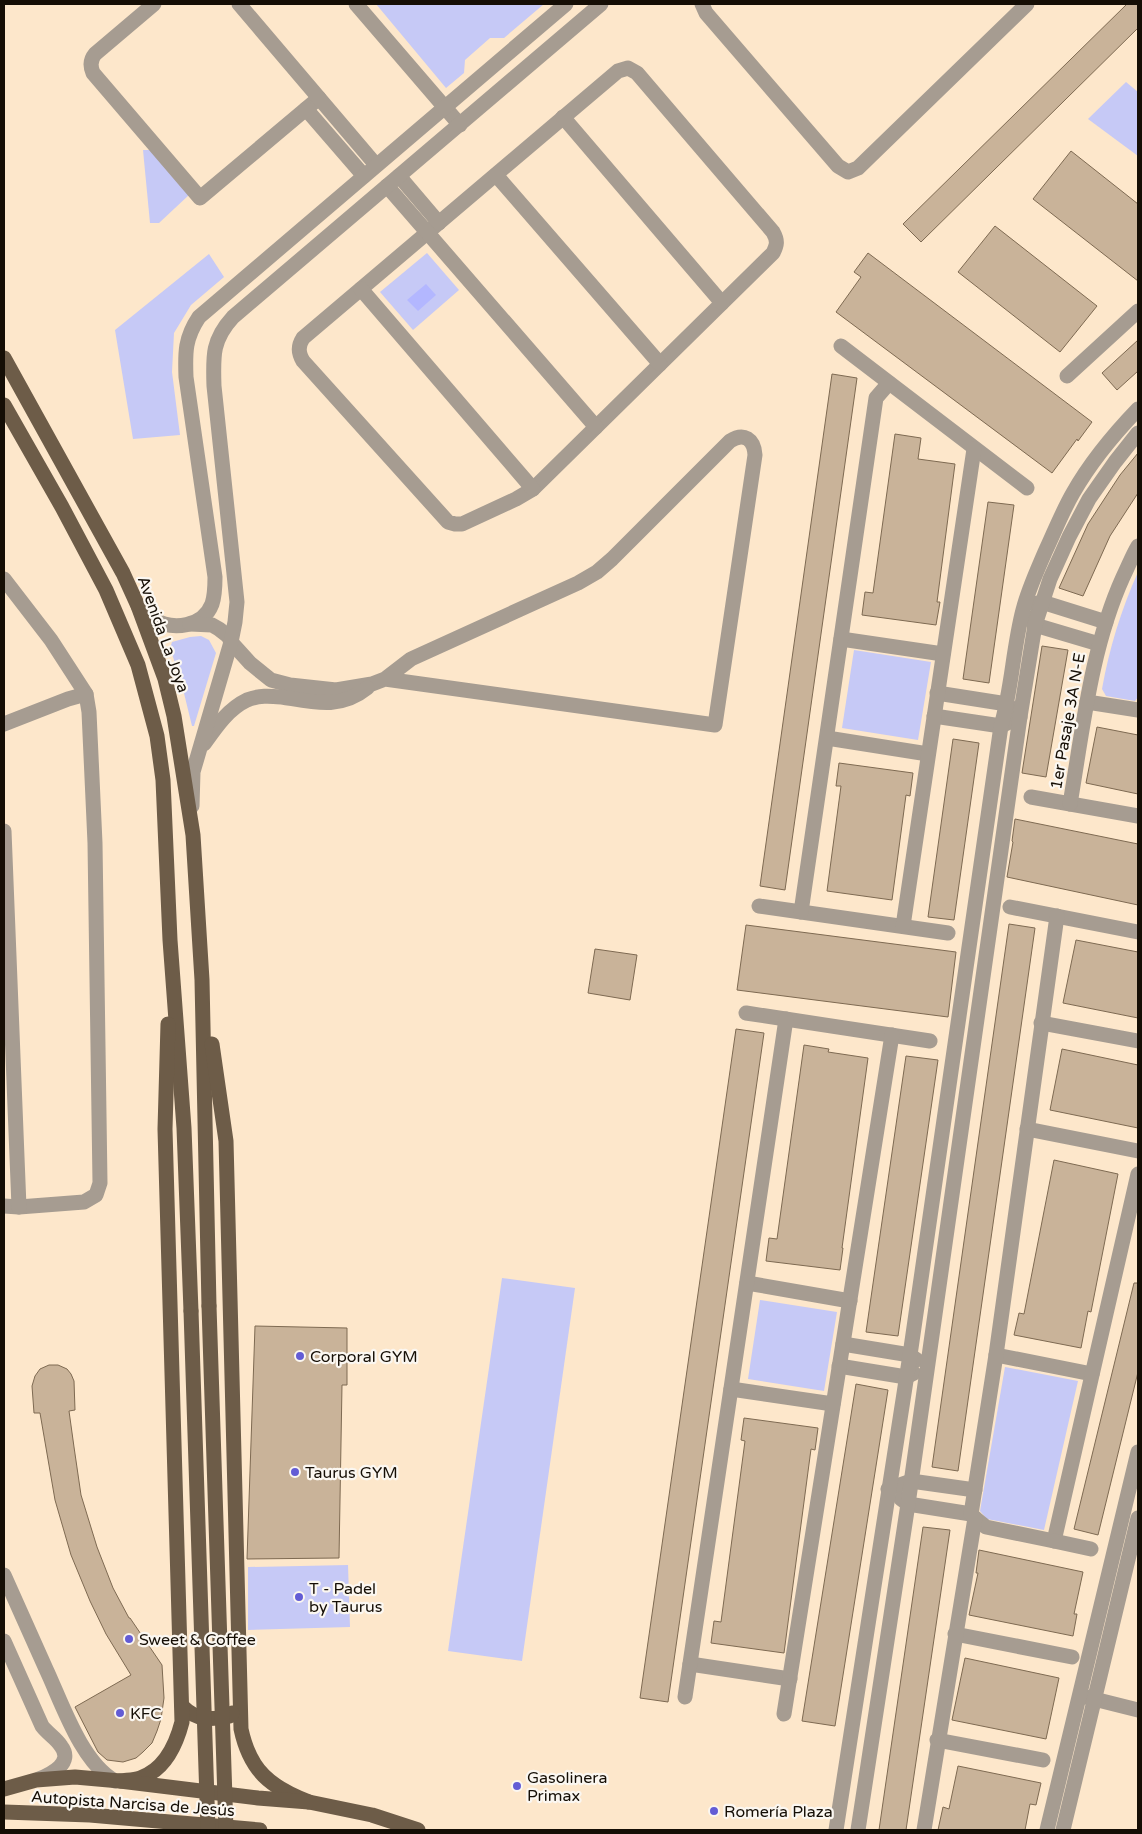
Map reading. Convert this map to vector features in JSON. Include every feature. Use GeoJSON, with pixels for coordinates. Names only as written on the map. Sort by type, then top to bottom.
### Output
{"type":"FeatureCollection","features":[{"type":"Feature","properties":{"kind":"main road","name":"Avenida La Joya"},"geometry":{"type":"LineString","coordinates":[[4,358],[123,573],[138,606],[165,679],[174,716],[194,835],[202,980]]}},
{"type":"Feature","properties":{"kind":"main road"},"geometry":{"type":"LineString","coordinates":[[4,405],[62,507],[106,590],[138,665],[157,736],[163,780],[170,940],[184,1128],[208,1830]]}},
{"type":"Feature","properties":{"kind":"main road"},"geometry":{"type":"LineString","coordinates":[[118,1781],[140,1778],[150,1773],[167,1758],[175,1746],[182,1722],[166,1129],[170,940]]}},
{"type":"Feature","properties":{"kind":"main road"},"geometry":{"type":"LineString","coordinates":[[202,980],[209,1306],[226,1830]]}},
{"type":"Feature","properties":{"kind":"main road"},"geometry":{"type":"LineString","coordinates":[[202,980],[226,1141],[241,1729],[248,1755],[256,1768],[275,1787],[289,1795],[309,1802]]}},
{"type":"Feature","properties":{"kind":"main road"},"geometry":{"type":"LineString","coordinates":[[182,1706],[200,1719],[207,1719],[230,1716],[240,1703]]}},
{"type":"Feature","properties":{"kind":"main road"},"geometry":{"type":"LineString","coordinates":[[4,1789],[36,1780],[74,1777],[118,1781],[258,1798],[309,1802],[372,1815],[418,1830]]}},
{"type":"Feature","properties":{"kind":"main road","name":"Autopista Narcisa de Jesús"},"geometry":{"type":"LineString","coordinates":[[4,1812],[90,1815],[260,1830]]}},
{"type":"Feature","properties":{"kind":"street"},"geometry":{"type":"LineString","coordinates":[[154,4],[95,54],[90,63],[91,69],[93,74],[140,130],[200,198],[319,98]]}},
{"type":"Feature","properties":{"kind":"street"},"geometry":{"type":"LineString","coordinates":[[239,4],[376,165]]}},
{"type":"Feature","properties":{"kind":"street"},"geometry":{"type":"LineString","coordinates":[[356,4],[460,124]]}},
{"type":"Feature","properties":{"kind":"street"},"geometry":{"type":"LineString","coordinates":[[190,624],[203,617],[208,611],[215,592],[215,577],[186,377],[188,336],[199,317],[566,4]]}},
{"type":"Feature","properties":{"kind":"street"},"geometry":{"type":"LineString","coordinates":[[194,835],[192,787],[194,772],[198,752],[231,642],[237,602],[216,397],[213,361],[215,346],[226,325],[601,4]]}},
{"type":"Feature","properties":{"kind":"street"},"geometry":{"type":"LineString","coordinates":[[702,4],[706,13],[838,166],[848,172],[858,168],[1027,4]]}},
{"type":"Feature","properties":{"kind":"street"},"geometry":{"type":"LineString","coordinates":[[633,69],[773,232],[777,242],[773,253],[533,489],[516,500],[462,524],[455,524],[448,522],[302,361],[299,348],[303,338],[496,175],[618,71],[633,69]]}},
{"type":"Feature","properties":{"kind":"street"},"geometry":{"type":"LineString","coordinates":[[306,109],[364,176]]}},
{"type":"Feature","properties":{"kind":"street"},"geometry":{"type":"LineString","coordinates":[[563,117],[722,303]]}},
{"type":"Feature","properties":{"kind":"street"},"geometry":{"type":"LineString","coordinates":[[496,175],[660,364]]}},
{"type":"Feature","properties":{"kind":"street"},"geometry":{"type":"LineString","coordinates":[[399,176],[434,227],[596,427]]}},
{"type":"Feature","properties":{"kind":"street"},"geometry":{"type":"LineString","coordinates":[[387,186],[434,227]]}},
{"type":"Feature","properties":{"kind":"street"},"geometry":{"type":"LineString","coordinates":[[361,289],[533,489]]}},
{"type":"Feature","properties":{"kind":"street"},"geometry":{"type":"LineString","coordinates":[[1067,376],[1138,311]]}},
{"type":"Feature","properties":{"kind":"street"},"geometry":{"type":"LineString","coordinates":[[841,346],[1026,488]]}},
{"type":"Feature","properties":{"kind":"street"},"geometry":{"type":"LineString","coordinates":[[801,912],[876,398],[889,383]]}},
{"type":"Feature","properties":{"kind":"street"},"geometry":{"type":"LineString","coordinates":[[190,402],[216,397]]}},
{"type":"Feature","properties":{"kind":"street"},"geometry":{"type":"LineString","coordinates":[[836,1830],[910,1355],[1001,726],[1007,704],[1024,608],[1035,575],[1073,493],[1122,425],[1138,409]]}},
{"type":"Feature","properties":{"kind":"street"},"geometry":{"type":"LineString","coordinates":[[858,1830],[908,1504],[1020,717],[1035,625],[1042,602],[1069,536],[1089,499],[1138,433]]}},
{"type":"Feature","properties":{"kind":"street"},"geometry":{"type":"LineString","coordinates":[[138,606],[151,618],[168,625],[212,625],[224,632],[262,675],[278,682],[325,690],[379,682],[715,725],[755,455],[754,447],[751,441],[745,437],[737,437],[730,441],[612,559],[578,583],[411,659],[379,682],[359,695],[338,703],[261,696],[248,700],[234,709],[221,722],[198,752]]}},
{"type":"Feature","properties":{"kind":"street"},"geometry":{"type":"LineString","coordinates":[[903,926],[974,449]]}},
{"type":"Feature","properties":{"kind":"street","name":"1er Pasaje 3A N-E"},"geometry":{"type":"LineString","coordinates":[[1070,804],[1087,702],[1100,644],[1119,587],[1138,546]]}},
{"type":"Feature","properties":{"kind":"street"},"geometry":{"type":"LineString","coordinates":[[4,579],[51,640],[86,694],[89,712],[95,843],[100,1183],[96,1195],[84,1202],[11,1206],[4,831]]}},
{"type":"Feature","properties":{"kind":"street"},"geometry":{"type":"LineString","coordinates":[[1024,608],[1042,602],[1106,622]]}},
{"type":"Feature","properties":{"kind":"street"},"geometry":{"type":"LineString","coordinates":[[1024,608],[1035,625]]}},
{"type":"Feature","properties":{"kind":"street","name":"1er Pasaje 3A N-E"},"geometry":{"type":"LineString","coordinates":[[1035,625],[1100,644]]}},
{"type":"Feature","properties":{"kind":"street"},"geometry":{"type":"LineString","coordinates":[[841,638],[943,654]]}},
{"type":"Feature","properties":{"kind":"street"},"geometry":{"type":"LineString","coordinates":[[4,724],[86,694]]}},
{"type":"Feature","properties":{"kind":"street"},"geometry":{"type":"LineString","coordinates":[[938,694],[1007,704],[1020,717]]}},
{"type":"Feature","properties":{"kind":"street"},"geometry":{"type":"LineString","coordinates":[[1087,702],[1138,710]]}},
{"type":"Feature","properties":{"kind":"street"},"geometry":{"type":"LineString","coordinates":[[934,716],[1001,726],[1020,717]]}},
{"type":"Feature","properties":{"kind":"street"},"geometry":{"type":"LineString","coordinates":[[827,738],[928,754]]}},
{"type":"Feature","properties":{"kind":"street"},"geometry":{"type":"LineString","coordinates":[[1031,797],[1138,816]]}},
{"type":"Feature","properties":{"kind":"street"},"geometry":{"type":"LineString","coordinates":[[759,906],[948,933]]}},
{"type":"Feature","properties":{"kind":"street"},"geometry":{"type":"LineString","coordinates":[[1010,907],[1138,932]]}},
{"type":"Feature","properties":{"kind":"street"},"geometry":{"type":"LineString","coordinates":[[924,1830],[973,1516],[975,1490],[996,1355],[1057,916]]}},
{"type":"Feature","properties":{"kind":"street"},"geometry":{"type":"LineString","coordinates":[[746,1013],[930,1041]]}},
{"type":"Feature","properties":{"kind":"street"},"geometry":{"type":"LineString","coordinates":[[686,1698],[786,1019]]}},
{"type":"Feature","properties":{"kind":"street"},"geometry":{"type":"LineString","coordinates":[[1041,1023],[1138,1042]]}},
{"type":"Feature","properties":{"kind":"street"},"geometry":{"type":"LineString","coordinates":[[784,1714],[892,1035]]}},
{"type":"Feature","properties":{"kind":"street"},"geometry":{"type":"LineString","coordinates":[[1027,1129],[1138,1151]]}},
{"type":"Feature","properties":{"kind":"street"},"geometry":{"type":"LineString","coordinates":[[1054,1541],[1138,1174]]}},
{"type":"Feature","properties":{"kind":"street"},"geometry":{"type":"LineString","coordinates":[[747,1283],[850,1300]]}},
{"type":"Feature","properties":{"kind":"street"},"geometry":{"type":"LineString","coordinates":[[843,1344],[910,1355],[927,1367]]}},
{"type":"Feature","properties":{"kind":"street"},"geometry":{"type":"LineString","coordinates":[[996,1355],[1092,1374]]}},
{"type":"Feature","properties":{"kind":"street"},"geometry":{"type":"LineString","coordinates":[[839,1366],[906,1376],[927,1367]]}},
{"type":"Feature","properties":{"kind":"street"},"geometry":{"type":"LineString","coordinates":[[731,1389],[833,1404]]}},
{"type":"Feature","properties":{"kind":"street"},"geometry":{"type":"LineString","coordinates":[[1063,1830],[1138,1452]]}},
{"type":"Feature","properties":{"kind":"street"},"geometry":{"type":"LineString","coordinates":[[888,1488],[911,1480],[975,1490]]}},
{"type":"Feature","properties":{"kind":"street"},"geometry":{"type":"LineString","coordinates":[[888,1488],[908,1504],[973,1516],[986,1527],[1091,1549]]}},
{"type":"Feature","properties":{"kind":"street"},"geometry":{"type":"LineString","coordinates":[[1047,1830],[1088,1698],[1138,1518]]}},
{"type":"Feature","properties":{"kind":"street"},"geometry":{"type":"LineString","coordinates":[[4,1575],[74,1730],[98,1768],[106,1776],[118,1781]]}},
{"type":"Feature","properties":{"kind":"street"},"geometry":{"type":"LineString","coordinates":[[955,1634],[1072,1657]]}},
{"type":"Feature","properties":{"kind":"street"},"geometry":{"type":"LineString","coordinates":[[4,1641],[42,1726],[60,1744],[64,1752],[61,1766],[53,1773],[36,1780]]}},
{"type":"Feature","properties":{"kind":"street"},"geometry":{"type":"LineString","coordinates":[[690,1664],[790,1679]]}},
{"type":"Feature","properties":{"kind":"street"},"geometry":{"type":"LineString","coordinates":[[1088,1698],[1138,1710]]}},
{"type":"Feature","properties":{"kind":"street"},"geometry":{"type":"LineString","coordinates":[[56,1740],[74,1730]]}},
{"type":"Feature","properties":{"kind":"street"},"geometry":{"type":"LineString","coordinates":[[937,1740],[1042,1760]]}},
{"type":"Feature","properties":{"kind":"shaded area"},"geometry":{"type":"Polygon","coordinates":[[[376,4],[544,4],[504,38],[490,38],[465,60],[464,73],[446,88],[376,4]]]}},
{"type":"Feature","properties":{"kind":"shaded area"},"geometry":{"type":"Polygon","coordinates":[[[1126,82],[1138,92],[1138,156],[1088,119],[1126,82]]]}},
{"type":"Feature","properties":{"kind":"shaded area"},"geometry":{"type":"Polygon","coordinates":[[[143,150],[151,150],[190,194],[159,223],[150,223],[143,150]]]}},
{"type":"Feature","properties":{"kind":"shaded area"},"geometry":{"type":"Polygon","coordinates":[[[427,253],[459,290],[413,330],[380,292],[427,253]]]}},
{"type":"Feature","properties":{"kind":"shaded area"},"geometry":{"type":"Polygon","coordinates":[[[209,254],[224,277],[191,305],[174,333],[172,372],[180,435],[133,439],[115,330],[209,254]]]}},
{"type":"Feature","properties":{"kind":"shaded area"},"geometry":{"type":"Polygon","coordinates":[[[426,284],[436,295],[418,311],[407,300],[426,284]]]}},
{"type":"Feature","properties":{"kind":"shaded area"},"geometry":{"type":"Polygon","coordinates":[[[1138,572],[1138,697],[1135,701],[1106,696],[1102,689],[1116,630],[1138,572]]]}},
{"type":"Feature","properties":{"kind":"shaded area"},"geometry":{"type":"Polygon","coordinates":[[[201,636],[209,640],[216,653],[194,726],[192,726],[181,681],[170,648],[172,642],[201,636]]]}},
{"type":"Feature","properties":{"kind":"shaded area"},"geometry":{"type":"Polygon","coordinates":[[[854,650],[931,662],[918,740],[842,728],[854,650]]]}},
{"type":"Feature","properties":{"kind":"shaded area"},"geometry":{"type":"Polygon","coordinates":[[[502,1278],[575,1288],[522,1661],[448,1651],[502,1278]]]}},
{"type":"Feature","properties":{"kind":"shaded area"},"geometry":{"type":"Polygon","coordinates":[[[760,1300],[837,1312],[824,1391],[748,1379],[760,1300]]]}},
{"type":"Feature","properties":{"kind":"shaded area"},"geometry":{"type":"Polygon","coordinates":[[[1005,1367],[1078,1381],[1044,1530],[987,1519],[980,1511],[1005,1367]]]}},
{"type":"Feature","properties":{"kind":"shaded area","name":"T - Padel by Taurus"},"geometry":{"type":"Polygon","coordinates":[[[348,1565],[350,1627],[248,1630],[248,1567],[348,1565]]]}},
{"type":"Feature","properties":{"kind":"building"},"geometry":{"type":"Polygon","coordinates":[[[1127,4],[1138,4],[1138,28],[921,242],[903,224],[1127,4]]]}},
{"type":"Feature","properties":{"kind":"building"},"geometry":{"type":"Polygon","coordinates":[[[1071,151],[1138,204],[1138,281],[1033,199],[1071,151]]]}},
{"type":"Feature","properties":{"kind":"building"},"geometry":{"type":"Polygon","coordinates":[[[995,226],[1097,306],[1060,352],[958,272],[995,226]]]}},
{"type":"Feature","properties":{"kind":"building"},"geometry":{"type":"Polygon","coordinates":[[[868,253],[1092,422],[1052,473],[836,312],[861,277],[854,272],[868,253]]]}},
{"type":"Feature","properties":{"kind":"building"},"geometry":{"type":"Polygon","coordinates":[[[1138,340],[1138,371],[1117,390],[1102,373],[1138,340]]]}},
{"type":"Feature","properties":{"kind":"building"},"geometry":{"type":"Polygon","coordinates":[[[832,374],[857,378],[785,890],[760,886],[832,374]]]}},
{"type":"Feature","properties":{"kind":"building"},"geometry":{"type":"Polygon","coordinates":[[[895,434],[921,438],[918,459],[955,464],[937,602],[940,602],[936,625],[862,615],[865,592],[873,593],[895,434]]]}},
{"type":"Feature","properties":{"kind":"building"},"geometry":{"type":"Polygon","coordinates":[[[1138,453],[1138,493],[1110,536],[1083,596],[1059,588],[1088,524],[1120,475],[1138,453]]]}},
{"type":"Feature","properties":{"kind":"building"},"geometry":{"type":"Polygon","coordinates":[[[988,502],[1014,505],[989,683],[963,679],[988,502]]]}},
{"type":"Feature","properties":{"kind":"building"},"geometry":{"type":"Polygon","coordinates":[[[1042,646],[1068,650],[1046,777],[1022,773],[1042,646]]]}},
{"type":"Feature","properties":{"kind":"building"},"geometry":{"type":"Polygon","coordinates":[[[1097,727],[1138,735],[1138,794],[1086,783],[1097,727]]]}},
{"type":"Feature","properties":{"kind":"building"},"geometry":{"type":"Polygon","coordinates":[[[953,739],[979,743],[954,920],[928,917],[953,739]]]}},
{"type":"Feature","properties":{"kind":"building"},"geometry":{"type":"Polygon","coordinates":[[[839,763],[913,773],[910,796],[906,795],[892,900],[827,891],[841,786],[836,786],[839,763]]]}},
{"type":"Feature","properties":{"kind":"building"},"geometry":{"type":"Polygon","coordinates":[[[1015,819],[1138,844],[1138,905],[1007,877],[1015,819]]]}},
{"type":"Feature","properties":{"kind":"building"},"geometry":{"type":"Polygon","coordinates":[[[1009,924],[1035,928],[958,1471],[932,1467],[1009,924]]]}},
{"type":"Feature","properties":{"kind":"building"},"geometry":{"type":"Polygon","coordinates":[[[746,925],[956,952],[948,1017],[737,990],[746,925]]]}},
{"type":"Feature","properties":{"kind":"building"},"geometry":{"type":"Polygon","coordinates":[[[1076,940],[1138,952],[1138,1018],[1063,1003],[1076,940]]]}},
{"type":"Feature","properties":{"kind":"building"},"geometry":{"type":"Polygon","coordinates":[[[595,949],[637,955],[630,1000],[588,993],[595,949]]]}},
{"type":"Feature","properties":{"kind":"building"},"geometry":{"type":"Polygon","coordinates":[[[736,1029],[764,1033],[668,1702],[640,1698],[736,1029]]]}},
{"type":"Feature","properties":{"kind":"building"},"geometry":{"type":"Polygon","coordinates":[[[804,1045],[829,1049],[828,1052],[868,1058],[840,1270],[766,1261],[769,1238],[777,1239],[804,1045]]]}},
{"type":"Feature","properties":{"kind":"building"},"geometry":{"type":"Polygon","coordinates":[[[1062,1049],[1138,1065],[1138,1128],[1050,1110],[1062,1049]]]}},
{"type":"Feature","properties":{"kind":"building"},"geometry":{"type":"Polygon","coordinates":[[[906,1056],[938,1060],[898,1336],[866,1332],[906,1056]]]}},
{"type":"Feature","properties":{"kind":"building"},"geometry":{"type":"Polygon","coordinates":[[[1054,1160],[1118,1174],[1091,1312],[1088,1311],[1081,1348],[1014,1335],[1019,1313],[1024,1314],[1054,1160]]]}},
{"type":"Feature","properties":{"kind":"building"},"geometry":{"type":"Polygon","coordinates":[[[1134,1283],[1138,1283],[1138,1372],[1098,1535],[1074,1529],[1134,1283]]]}},
{"type":"Feature","properties":{"kind":"building","name":"Taurus GYM"},"geometry":{"type":"Polygon","coordinates":[[[255,1326],[347,1328],[347,1385],[342,1385],[339,1558],[247,1559],[255,1326]]]}},
{"type":"Feature","properties":{"kind":"building"},"geometry":{"type":"Polygon","coordinates":[[[49,1365],[58,1365],[67,1369],[74,1381],[75,1410],[69,1411],[81,1495],[97,1547],[113,1588],[129,1618],[162,1665],[164,1698],[157,1731],[152,1743],[143,1752],[136,1758],[123,1762],[107,1760],[98,1752],[75,1707],[131,1675],[106,1634],[90,1601],[71,1555],[55,1500],[40,1413],[34,1413],[32,1386],[35,1376],[40,1369],[49,1365]]]}},
{"type":"Feature","properties":{"kind":"building"},"geometry":{"type":"Polygon","coordinates":[[[856,1384],[888,1390],[835,1726],[802,1721],[856,1384]]]}},
{"type":"Feature","properties":{"kind":"building"},"geometry":{"type":"Polygon","coordinates":[[[744,1418],[818,1428],[815,1450],[811,1449],[784,1653],[711,1643],[714,1621],[721,1622],[745,1441],[741,1440],[744,1418]]]}},
{"type":"Feature","properties":{"kind":"building"},"geometry":{"type":"Polygon","coordinates":[[[923,1527],[950,1530],[906,1830],[879,1830],[923,1527]]]}},
{"type":"Feature","properties":{"kind":"building"},"geometry":{"type":"Polygon","coordinates":[[[979,1550],[1083,1572],[1074,1614],[1077,1614],[1073,1636],[969,1615],[978,1573],[976,1573],[979,1550]]]}},
{"type":"Feature","properties":{"kind":"building"},"geometry":{"type":"Polygon","coordinates":[[[965,1658],[1059,1678],[1046,1739],[952,1720],[965,1658]]]}},
{"type":"Feature","properties":{"kind":"building"},"geometry":{"type":"Polygon","coordinates":[[[958,1766],[1041,1783],[1036,1805],[1030,1804],[1025,1830],[938,1830],[943,1807],[949,1809],[958,1766]]]}},
{"type":"Feature","properties":{"kind":"place","name":"Corporal GYM"},"geometry":{"type":"Point","coordinates":[300,1356]}},
{"type":"Feature","properties":{"kind":"place","name":"Taurus GYM"},"geometry":{"type":"Point","coordinates":[295,1472]}},
{"type":"Feature","properties":{"kind":"place","name":"T - Padel by Taurus"},"geometry":{"type":"Point","coordinates":[299,1597]}},
{"type":"Feature","properties":{"kind":"place","name":"Sweet & Coffee"},"geometry":{"type":"Point","coordinates":[129,1639]}},
{"type":"Feature","properties":{"kind":"place","name":"KFC"},"geometry":{"type":"Point","coordinates":[120,1713]}},
{"type":"Feature","properties":{"kind":"place","name":"Gasolinera Primax"},"geometry":{"type":"Point","coordinates":[517,1786]}},
{"type":"Feature","properties":{"kind":"place","name":"Romería Plaza"},"geometry":{"type":"Point","coordinates":[714,1811]}}]}
